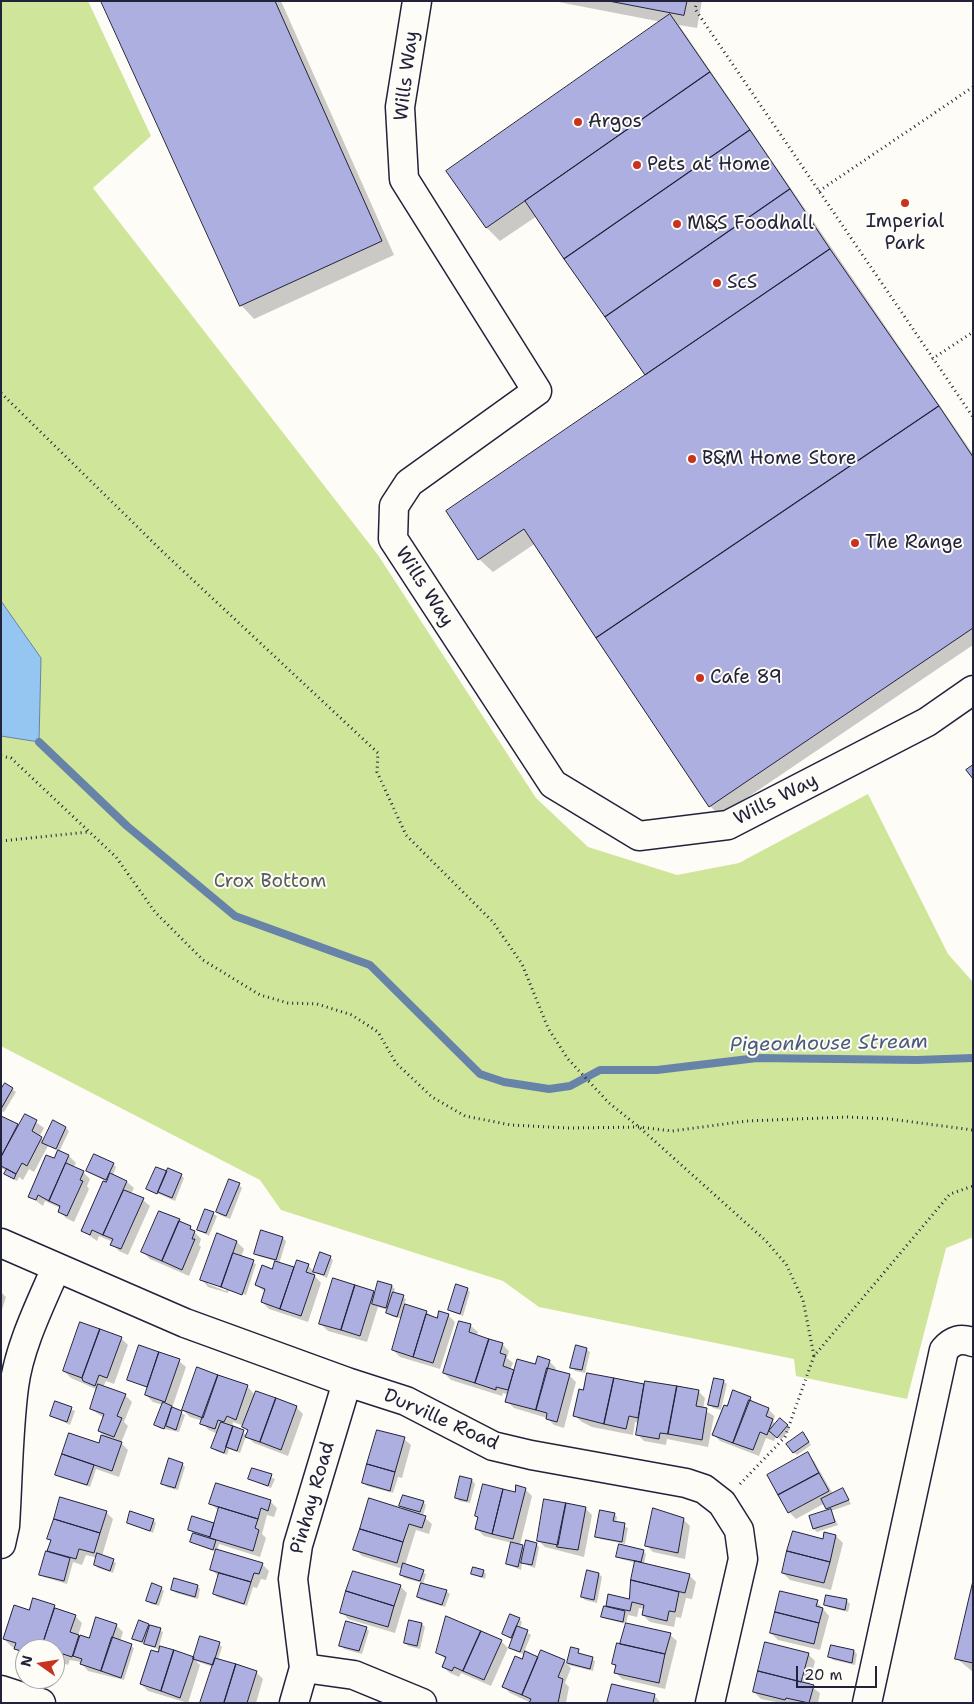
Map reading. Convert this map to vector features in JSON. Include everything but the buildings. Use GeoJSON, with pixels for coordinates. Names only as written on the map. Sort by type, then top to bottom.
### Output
{"type":"FeatureCollection","features":[{"type":"Feature","properties":{"kind":"street","name":"Wills Way"},"geometry":{"type":"LineString","coordinates":[[417,1],[400,107],[404,179],[537,391],[409,483],[394,506],[392,539],[553,784],[639,836],[728,825],[927,722],[973,690]]}},
{"type":"Feature","properties":{"kind":"street","name":"Durville Road"},"geometry":{"type":"LineString","coordinates":[[1,1244],[185,1323],[347,1382],[406,1401],[493,1446],[704,1489],[722,1503],[739,1530],[743,1559],[710,1703]]}},
{"type":"Feature","properties":{"kind":"street"},"geometry":{"type":"LineString","coordinates":[[1,1544],[5,1526],[14,1387],[19,1364],[37,1313],[56,1268]]}},
{"type":"Feature","properties":{"kind":"street"},"geometry":{"type":"LineString","coordinates":[[867,1703],[944,1350],[951,1342],[962,1339],[973,1342]]}},
{"type":"Feature","properties":{"kind":"street","name":"Pinhay Road"},"geometry":{"type":"LineString","coordinates":[[294,1703],[304,1668],[294,1579],[298,1545],[347,1382]]}},
{"type":"Feature","properties":{"kind":"street"},"geometry":{"type":"LineString","coordinates":[[304,1668],[354,1675],[422,1703]]}},
{"type":"Feature","properties":{"kind":"street"},"geometry":{"type":"LineString","coordinates":[[1,1690],[41,1703]]}},
{"type":"Feature","properties":{"kind":"path"},"geometry":{"type":"LineString","coordinates":[[697,1],[695,9],[973,417]]}},
{"type":"Feature","properties":{"kind":"path"},"geometry":{"type":"LineString","coordinates":[[819,191],[973,87]]}},
{"type":"Feature","properties":{"kind":"path"},"geometry":{"type":"LineString","coordinates":[[932,359],[973,332]]}},
{"type":"Feature","properties":{"kind":"path"},"geometry":{"type":"LineString","coordinates":[[1,393],[164,554],[378,753],[376,772],[406,835],[498,929],[522,964],[548,1028],[568,1059],[597,1092],[640,1127],[765,1240],[786,1264],[803,1300],[814,1356]]}},
{"type":"Feature","properties":{"kind":"path"},"geometry":{"type":"LineString","coordinates":[[1,756],[11,758],[116,857],[155,912],[203,960],[260,995],[288,1003],[316,1004],[352,1016],[378,1032],[396,1063],[432,1097],[465,1116],[511,1124],[570,1128],[640,1127],[672,1131],[747,1121],[848,1117],[890,1118],[973,1130]]}},
{"type":"Feature","properties":{"kind":"path"},"geometry":{"type":"LineString","coordinates":[[1,841],[89,832]]}},
{"type":"Feature","properties":{"kind":"path"},"geometry":{"type":"LineString","coordinates":[[722,1503],[785,1437],[814,1356],[950,1194],[973,1186]]}},
{"type":"Feature","properties":{"kind":"green space","name":"Crox Bottom"},"geometry":{"type":"Polygon","coordinates":[[[1,1],[88,1],[151,136],[93,188],[378,555],[536,798],[588,847],[677,875],[739,863],[868,794],[948,954],[973,982],[973,1237],[946,1248],[907,1399],[796,1376],[794,1359],[539,1307],[503,1281],[281,1210],[260,1180],[1,1046],[1,1]]]}},
{"type":"Feature","properties":{"kind":"water"},"geometry":{"type":"Polygon","coordinates":[[[1,601],[41,658],[39,742],[1,736],[1,601]]]}},
{"type":"Feature","properties":{"kind":"waterway","name":"Pigeonhouse Stream"},"geometry":{"type":"LineString","coordinates":[[39,742],[127,826],[235,916],[370,965],[480,1074],[504,1082],[549,1089],[570,1086],[600,1070],[657,1070],[757,1058],[917,1060],[973,1058]]}},
{"type":"Feature","properties":{"kind":"place","name":"Argos"},"geometry":{"type":"Point","coordinates":[578,122]}},
{"type":"Feature","properties":{"kind":"place","name":"Pets at Home"},"geometry":{"type":"Point","coordinates":[637,165]}},
{"type":"Feature","properties":{"kind":"place","name":"Imperial Park"},"geometry":{"type":"Point","coordinates":[905,203]}},
{"type":"Feature","properties":{"kind":"place","name":"M&S Foodhall"},"geometry":{"type":"Point","coordinates":[677,224]}},
{"type":"Feature","properties":{"kind":"place","name":"ScS"},"geometry":{"type":"Point","coordinates":[717,283]}},
{"type":"Feature","properties":{"kind":"place","name":"B&M Home Store"},"geometry":{"type":"Point","coordinates":[692,459]}},
{"type":"Feature","properties":{"kind":"place","name":"The Range"},"geometry":{"type":"Point","coordinates":[855,543]}},
{"type":"Feature","properties":{"kind":"place","name":"Cafe 89"},"geometry":{"type":"Point","coordinates":[700,678]}}]}
